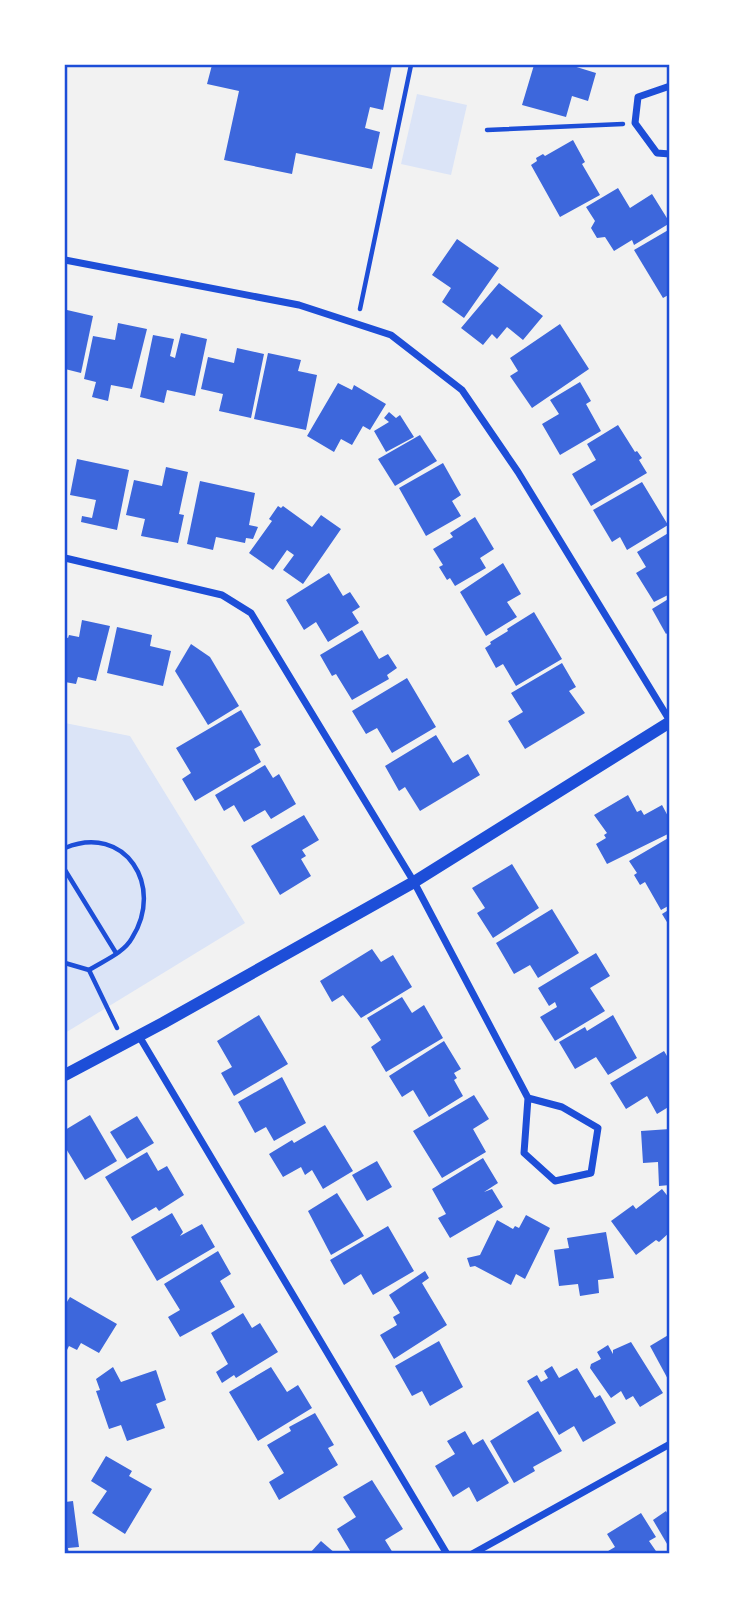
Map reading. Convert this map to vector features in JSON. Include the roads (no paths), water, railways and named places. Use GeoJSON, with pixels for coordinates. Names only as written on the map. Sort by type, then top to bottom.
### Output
{"type":"FeatureCollection","features":[{"type":"Feature","properties":{"kind":"street"},"geometry":{"type":"LineString","coordinates":[[670,86],[638,97],[635,123],[657,153],[670,154]]}},
{"type":"Feature","properties":{"kind":"street"},"geometry":{"type":"LineString","coordinates":[[65,260],[299,304],[391,335],[462,390],[518,472],[670,721],[414,882],[65,1075]]}},
{"type":"Feature","properties":{"kind":"street"},"geometry":{"type":"LineString","coordinates":[[65,558],[222,595],[251,612],[414,882],[528,1098],[524,1153],[555,1181],[591,1173],[598,1128],[562,1107],[528,1098]]}},
{"type":"Feature","properties":{"kind":"street"},"geometry":{"type":"LineString","coordinates":[[139,1036],[447,1554]]}},
{"type":"Feature","properties":{"kind":"street"},"geometry":{"type":"LineString","coordinates":[[472,1554],[670,1444]]}}]}
